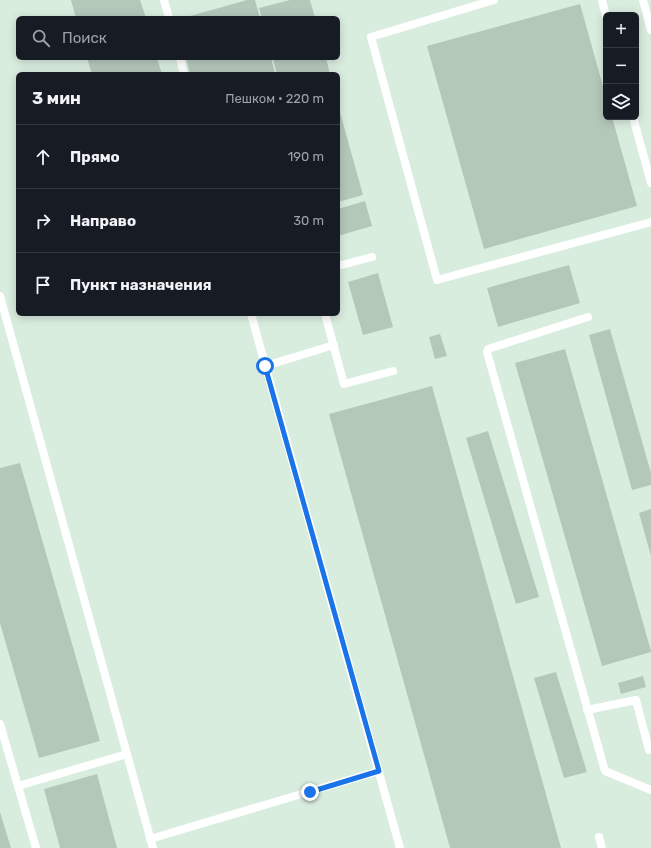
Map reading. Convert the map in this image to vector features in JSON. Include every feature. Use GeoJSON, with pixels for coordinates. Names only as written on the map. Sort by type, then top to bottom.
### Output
{"type":"FeatureCollection","features":[{"type":"Feature","properties":{"kind":"lane"},"geometry":{"type":"LineString","coordinates":[[164,0],[168,16]]}},
{"type":"Feature","properties":{"kind":"lane"},"geometry":{"type":"LineString","coordinates":[[494,0],[371,37],[437,280],[651,222]]}},
{"type":"Feature","properties":{"kind":"lane"},"geometry":{"type":"LineString","coordinates":[[602,0],[605,12]]}},
{"type":"Feature","properties":{"kind":"lane"},"geometry":{"type":"LineString","coordinates":[[643,0],[651,30]]}},
{"type":"Feature","properties":{"kind":"lane"},"geometry":{"type":"LineString","coordinates":[[180,60],[184,72]]}},
{"type":"Feature","properties":{"kind":"lane"},"geometry":{"type":"LineString","coordinates":[[634,120],[651,183]]}},
{"type":"Feature","properties":{"kind":"lane"},"geometry":{"type":"LineString","coordinates":[[340,265],[372,257]]}},
{"type":"Feature","properties":{"kind":"lane"},"geometry":{"type":"LineString","coordinates":[[0,296],[153,848]]}},
{"type":"Feature","properties":{"kind":"lane"},"geometry":{"type":"LineString","coordinates":[[252,316],[400,848]]}},
{"type":"Feature","properties":{"kind":"lane"},"geometry":{"type":"LineString","coordinates":[[326,316],[344,384],[393,371]]}},
{"type":"Feature","properties":{"kind":"lane"},"geometry":{"type":"LineString","coordinates":[[588,317],[488,349],[487,352],[605,771],[651,790]]}},
{"type":"Feature","properties":{"kind":"lane"},"geometry":{"type":"LineString","coordinates":[[265,366],[334,345]]}},
{"type":"Feature","properties":{"kind":"lane"},"geometry":{"type":"LineString","coordinates":[[587,710],[636,700],[649,750]]}},
{"type":"Feature","properties":{"kind":"lane"},"geometry":{"type":"LineString","coordinates":[[0,724],[36,848]]}},
{"type":"Feature","properties":{"kind":"lane"},"geometry":{"type":"LineString","coordinates":[[18,786],[127,754]]}},
{"type":"Feature","properties":{"kind":"lane"},"geometry":{"type":"LineString","coordinates":[[150,839],[379,771]]}},
{"type":"Feature","properties":{"kind":"lane"},"geometry":{"type":"LineString","coordinates":[[599,837],[602,848]]}},
{"type":"Feature","properties":{"kind":"building"},"geometry":{"type":"Polygon","coordinates":[[[71,0],[140,0],[145,16],[75,16],[71,0]]]}},
{"type":"Feature","properties":{"kind":"building"},"geometry":{"type":"Polygon","coordinates":[[[247,0],[255,0],[259,16],[190,16],[247,0]]]}},
{"type":"Feature","properties":{"kind":"building"},"geometry":{"type":"Polygon","coordinates":[[[290,0],[310,0],[314,16],[261,16],[259,8],[290,0]]]}},
{"type":"Feature","properties":{"kind":"building"},"geometry":{"type":"Polygon","coordinates":[[[580,4],[603,86],[603,120],[613,120],[637,206],[484,249],[427,46],[580,4]]]}},
{"type":"Feature","properties":{"kind":"building"},"geometry":{"type":"Polygon","coordinates":[[[88,60],[158,60],[161,72],[91,72],[88,60]]]}},
{"type":"Feature","properties":{"kind":"building"},"geometry":{"type":"Polygon","coordinates":[[[186,60],[272,60],[274,72],[190,72],[186,60]]]}},
{"type":"Feature","properties":{"kind":"building"},"geometry":{"type":"Polygon","coordinates":[[[274,60],[326,60],[330,72],[276,72],[274,60]]]}},
{"type":"Feature","properties":{"kind":"building"},"geometry":{"type":"Polygon","coordinates":[[[340,112],[363,195],[340,201],[340,112]]]}},
{"type":"Feature","properties":{"kind":"building"},"geometry":{"type":"Polygon","coordinates":[[[365,201],[372,226],[340,235],[340,208],[365,201]]]}},
{"type":"Feature","properties":{"kind":"building"},"geometry":{"type":"Polygon","coordinates":[[[569,265],[580,303],[498,327],[487,288],[569,265]]]}},
{"type":"Feature","properties":{"kind":"building"},"geometry":{"type":"Polygon","coordinates":[[[378,273],[393,327],[363,335],[348,282],[378,273]]]}},
{"type":"Feature","properties":{"kind":"building"},"geometry":{"type":"Polygon","coordinates":[[[610,329],[651,473],[651,485],[632,490],[589,335],[610,329]]]}},
{"type":"Feature","properties":{"kind":"building"},"geometry":{"type":"Polygon","coordinates":[[[440,334],[447,356],[435,359],[429,337],[440,334]]]}},
{"type":"Feature","properties":{"kind":"building"},"geometry":{"type":"Polygon","coordinates":[[[565,349],[651,651],[602,666],[515,363],[565,349]]]}},
{"type":"Feature","properties":{"kind":"building"},"geometry":{"type":"Polygon","coordinates":[[[432,386],[561,848],[450,848],[329,414],[432,386]]]}},
{"type":"Feature","properties":{"kind":"building"},"geometry":{"type":"Polygon","coordinates":[[[488,431],[539,597],[516,604],[466,438],[488,431]]]}},
{"type":"Feature","properties":{"kind":"building"},"geometry":{"type":"Polygon","coordinates":[[[20,463],[100,741],[39,758],[0,623],[0,468],[20,463]]]}},
{"type":"Feature","properties":{"kind":"building"},"geometry":{"type":"Polygon","coordinates":[[[651,509],[651,556],[639,513],[651,509]]]}},
{"type":"Feature","properties":{"kind":"building"},"geometry":{"type":"Polygon","coordinates":[[[556,672],[587,772],[564,778],[534,678],[556,672]]]}},
{"type":"Feature","properties":{"kind":"building"},"geometry":{"type":"Polygon","coordinates":[[[643,676],[646,687],[621,694],[618,683],[643,676]]]}},
{"type":"Feature","properties":{"kind":"building"},"geometry":{"type":"Polygon","coordinates":[[[97,774],[117,848],[60,848],[44,789],[97,774]]]}},
{"type":"Feature","properties":{"kind":"building"},"geometry":{"type":"Polygon","coordinates":[[[0,812],[11,848],[0,848],[0,812]]]}},
{"type":"Feature","properties":{"kind":"route"},"geometry":{"type":"LineString","coordinates":[[265,366],[379,771],[310,792]]}}]}
